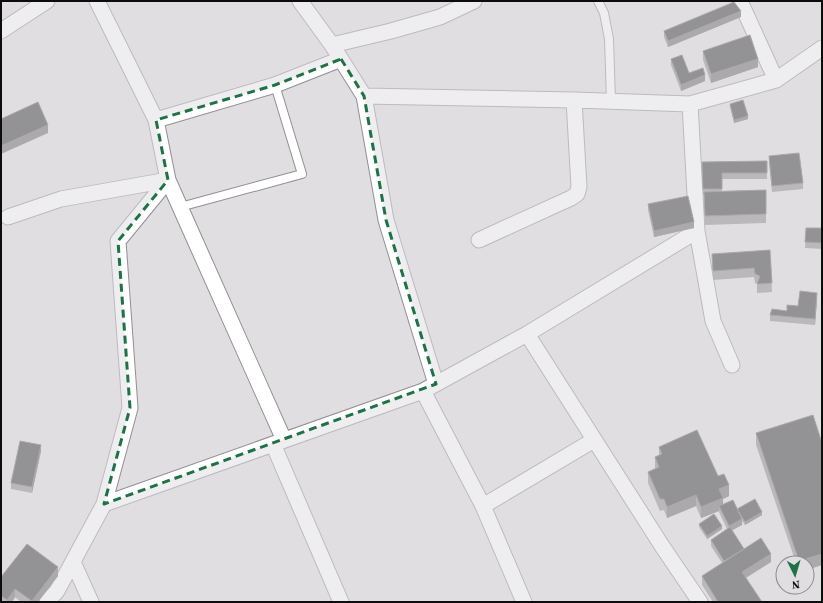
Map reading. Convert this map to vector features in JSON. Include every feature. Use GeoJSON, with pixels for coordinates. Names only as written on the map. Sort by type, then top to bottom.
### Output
{"type":"FeatureCollection","features":[{"type":"Feature","properties":{"kind":"street"},"geometry":{"type":"LineString","coordinates":[[1,31],[47,1]]}},
{"type":"Feature","properties":{"kind":"street"},"geometry":{"type":"LineString","coordinates":[[97,1],[156,120],[168,180],[278,442],[341,602]]}},
{"type":"Feature","properties":{"kind":"street"},"geometry":{"type":"LineString","coordinates":[[300,1],[332,45],[364,96],[386,220],[436,384]]}},
{"type":"Feature","properties":{"kind":"street"},"geometry":{"type":"LineString","coordinates":[[332,45],[392,31],[440,16],[474,1]]}},
{"type":"Feature","properties":{"kind":"street"},"geometry":{"type":"LineString","coordinates":[[740,1],[776,80]]}},
{"type":"Feature","properties":{"kind":"street"},"geometry":{"type":"LineString","coordinates":[[364,96],[690,104],[776,80],[822,48]]}},
{"type":"Feature","properties":{"kind":"street"},"geometry":{"type":"LineString","coordinates":[[156,120],[275,85],[341,59]]}},
{"type":"Feature","properties":{"kind":"street"},"geometry":{"type":"LineString","coordinates":[[479,240],[572,198],[577,194],[579,187],[574,100]]}},
{"type":"Feature","properties":{"kind":"street"},"geometry":{"type":"LineString","coordinates":[[690,104],[697,231],[713,321],[732,365]]}},
{"type":"Feature","properties":{"kind":"street"},"geometry":{"type":"LineString","coordinates":[[8,216],[61,200],[168,180]]}},
{"type":"Feature","properties":{"kind":"street"},"geometry":{"type":"LineString","coordinates":[[47,602],[57,591],[104,504],[130,408],[118,241],[168,180]]}},
{"type":"Feature","properties":{"kind":"street"},"geometry":{"type":"LineString","coordinates":[[104,504],[423,391],[527,334],[697,231]]}},
{"type":"Feature","properties":{"kind":"street"},"geometry":{"type":"LineString","coordinates":[[527,334],[662,546],[700,602]]}},
{"type":"Feature","properties":{"kind":"street"},"geometry":{"type":"LineString","coordinates":[[423,391],[483,506],[524,602]]}},
{"type":"Feature","properties":{"kind":"street"},"geometry":{"type":"LineString","coordinates":[[483,506],[594,440]]}},
{"type":"Feature","properties":{"kind":"street"},"geometry":{"type":"LineString","coordinates":[[73,562],[91,602]]}},
{"type":"Feature","properties":{"kind":"lane"},"geometry":{"type":"LineString","coordinates":[[598,1],[604,13],[610,39],[610,101]]}},
{"type":"Feature","properties":{"kind":"lane"},"geometry":{"type":"LineString","coordinates":[[180,207],[302,174],[275,85]]}},
{"type":"Feature","properties":{"kind":"highlighted area"},"geometry":{"type":"Polygon","coordinates":[[[341,59],[364,96],[386,220],[436,384],[104,504],[130,408],[118,241],[168,180],[156,120],[275,85],[341,59]]]}},
{"type":"Feature","properties":{"kind":"building"},"geometry":{"type":"Polygon","coordinates":[[[734,2],[741,11],[668,41],[664,31],[734,2]]]}},
{"type":"Feature","properties":{"kind":"building"},"geometry":{"type":"Polygon","coordinates":[[[750,35],[758,59],[711,74],[703,51],[750,35]]]}},
{"type":"Feature","properties":{"kind":"building"},"geometry":{"type":"Polygon","coordinates":[[[682,55],[689,73],[703,68],[705,75],[681,85],[671,59],[682,55]]]}},
{"type":"Feature","properties":{"kind":"building"},"geometry":{"type":"Polygon","coordinates":[[[743,100],[748,116],[734,120],[730,104],[743,100]]]}},
{"type":"Feature","properties":{"kind":"building"},"geometry":{"type":"Polygon","coordinates":[[[38,102],[48,125],[1,146],[1,119],[38,102]]]}},
{"type":"Feature","properties":{"kind":"building"},"geometry":{"type":"Polygon","coordinates":[[[799,153],[803,183],[772,186],[769,156],[799,153]]]}},
{"type":"Feature","properties":{"kind":"building"},"geometry":{"type":"Polygon","coordinates":[[[767,161],[767,173],[722,173],[722,189],[703,189],[702,162],[767,161]]]}},
{"type":"Feature","properties":{"kind":"building"},"geometry":{"type":"Polygon","coordinates":[[[766,190],[766,214],[705,216],[704,192],[766,190]]]}},
{"type":"Feature","properties":{"kind":"building"},"geometry":{"type":"Polygon","coordinates":[[[688,196],[694,222],[654,231],[648,204],[688,196]]]}},
{"type":"Feature","properties":{"kind":"building"},"geometry":{"type":"Polygon","coordinates":[[[806,228],[822,228],[822,243],[805,242],[806,228]]]}},
{"type":"Feature","properties":{"kind":"building"},"geometry":{"type":"Polygon","coordinates":[[[770,250],[772,283],[757,284],[760,276],[755,274],[754,268],[713,271],[712,254],[770,250]]]}},
{"type":"Feature","properties":{"kind":"building"},"geometry":{"type":"Polygon","coordinates":[[[800,291],[817,293],[815,319],[770,315],[772,309],[787,311],[787,305],[798,306],[800,291]]]}},
{"type":"Feature","properties":{"kind":"building"},"geometry":{"type":"Polygon","coordinates":[[[813,415],[822,443],[822,554],[815,556],[797,555],[756,433],[813,415]]]}},
{"type":"Feature","properties":{"kind":"building"},"geometry":{"type":"Polygon","coordinates":[[[697,430],[718,476],[724,474],[729,485],[719,489],[723,498],[701,507],[696,495],[667,507],[664,499],[660,499],[648,472],[659,467],[655,457],[662,454],[659,447],[697,430]]]}},
{"type":"Feature","properties":{"kind":"building"},"geometry":{"type":"Polygon","coordinates":[[[20,441],[41,445],[32,487],[11,483],[20,441]]]}},
{"type":"Feature","properties":{"kind":"building"},"geometry":{"type":"Polygon","coordinates":[[[755,499],[762,512],[745,522],[737,509],[755,499]]]}},
{"type":"Feature","properties":{"kind":"building"},"geometry":{"type":"Polygon","coordinates":[[[733,500],[742,519],[729,526],[719,506],[733,500]]]}},
{"type":"Feature","properties":{"kind":"building"},"geometry":{"type":"Polygon","coordinates":[[[714,514],[722,526],[707,536],[699,524],[714,514]]]}},
{"type":"Feature","properties":{"kind":"building"},"geometry":{"type":"Polygon","coordinates":[[[730,527],[744,549],[724,561],[711,540],[730,527]]]}},
{"type":"Feature","properties":{"kind":"building"},"geometry":{"type":"Polygon","coordinates":[[[761,538],[771,554],[742,572],[762,602],[718,602],[702,576],[761,538]]]}},
{"type":"Feature","properties":{"kind":"building"},"geometry":{"type":"Polygon","coordinates":[[[27,544],[58,567],[32,601],[15,589],[7,600],[1,596],[1,577],[27,544]]]}}]}
